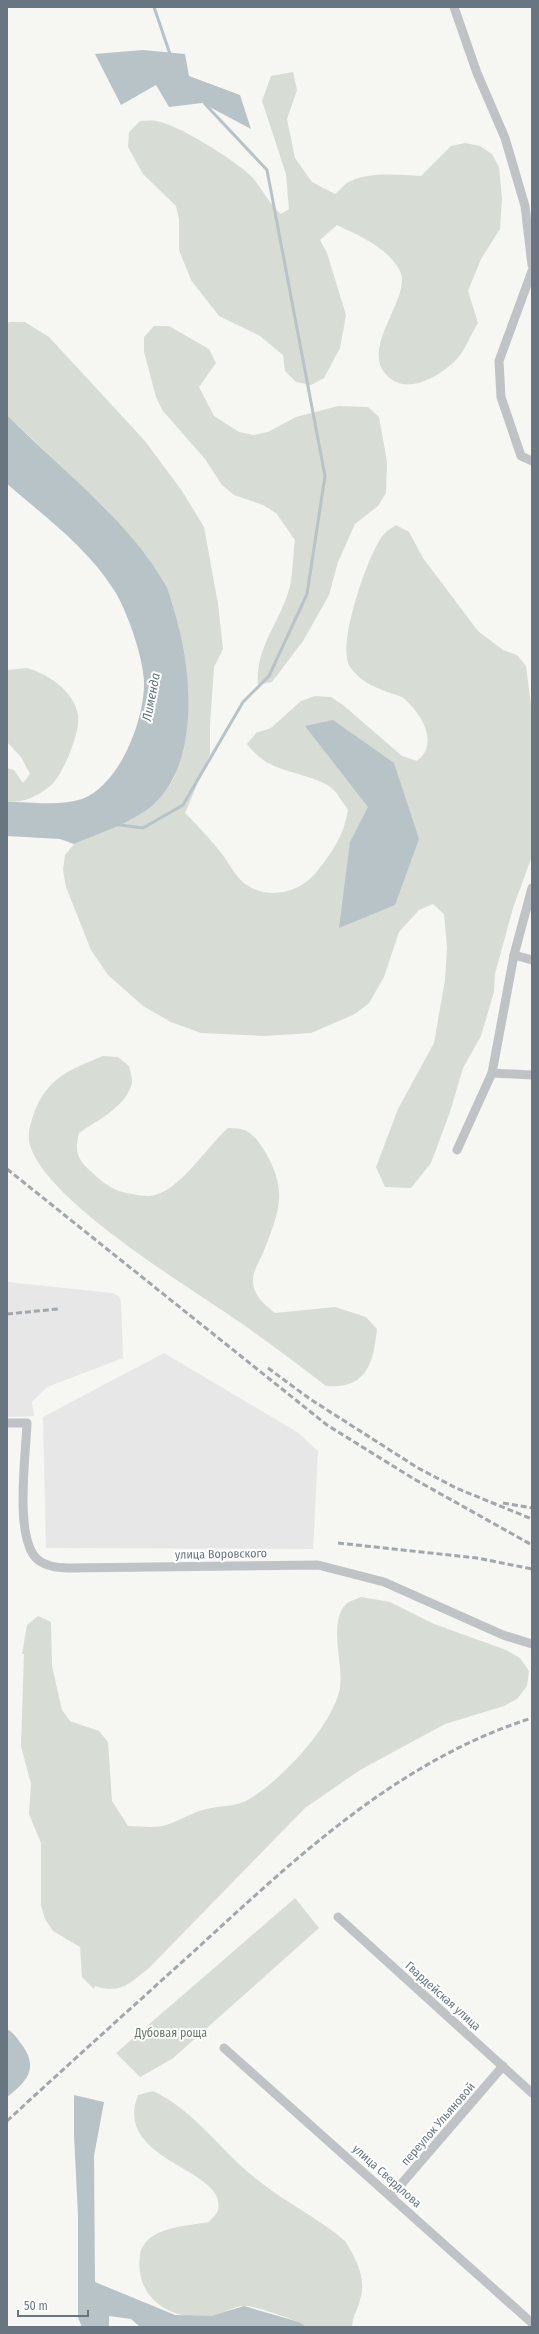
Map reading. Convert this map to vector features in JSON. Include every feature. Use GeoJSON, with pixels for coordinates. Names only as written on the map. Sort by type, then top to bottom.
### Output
{"type":"FeatureCollection","features":[{"type":"Feature","properties":{"kind":"street"},"geometry":{"type":"LineString","coordinates":[[454,7],[477,73],[505,138],[525,206],[531,241],[532,265]]}},
{"type":"Feature","properties":{"kind":"street"},"geometry":{"type":"LineString","coordinates":[[532,271],[499,361],[501,397],[509,423],[521,456],[532,461]]}},
{"type":"Feature","properties":{"kind":"street"},"geometry":{"type":"LineString","coordinates":[[458,1150],[492,1073],[514,955],[532,888]]}},
{"type":"Feature","properties":{"kind":"street"},"geometry":{"type":"LineString","coordinates":[[514,955],[532,960]]}},
{"type":"Feature","properties":{"kind":"street"},"geometry":{"type":"LineString","coordinates":[[492,1073],[532,1075]]}},
{"type":"Feature","properties":{"kind":"street","name":"улица Воровского"},"geometry":{"type":"LineString","coordinates":[[7,1422],[27,1423],[24,1532],[31,1551],[44,1563],[69,1568],[318,1565],[384,1582],[497,1633],[532,1644]]}},
{"type":"Feature","properties":{"kind":"street","name":"Гвардейская улица"},"geometry":{"type":"LineString","coordinates":[[338,1917],[532,2093]]}},
{"type":"Feature","properties":{"kind":"street","name":"улица Свердлова"},"geometry":{"type":"LineString","coordinates":[[224,2048],[532,2323]]}},
{"type":"Feature","properties":{"kind":"street","name":"переулок Ульяновой"},"geometry":{"type":"LineString","coordinates":[[391,2196],[503,2066]]}},
{"type":"Feature","properties":{"kind":"shaded area"},"geometry":{"type":"Polygon","coordinates":[[[7,1282],[112,1293],[119,1296],[121,1302],[123,1358],[47,1387],[32,1402],[34,1416],[7,1417],[7,1282]]]}},
{"type":"Feature","properties":{"kind":"shaded area"},"geometry":{"type":"Polygon","coordinates":[[[164,1353],[297,1432],[318,1451],[313,1549],[46,1548],[43,1417],[164,1353]]]}},
{"type":"Feature","properties":{"kind":"green space"},"geometry":{"type":"Polygon","coordinates":[[[293,72],[297,90],[287,119],[295,158],[312,182],[335,194],[347,183],[355,179],[373,175],[421,176],[451,146],[465,143],[480,146],[492,154],[499,167],[502,198],[500,229],[481,259],[468,291],[478,323],[457,359],[440,373],[431,378],[410,384],[401,384],[392,380],[384,372],[379,361],[379,348],[383,334],[400,293],[402,281],[400,271],[395,263],[381,249],[364,238],[337,225],[320,240],[327,253],[346,315],[340,348],[324,378],[311,385],[296,382],[285,371],[283,355],[260,336],[219,316],[191,280],[179,250],[179,220],[176,206],[143,174],[128,147],[129,132],[140,121],[156,121],[178,129],[222,154],[245,171],[253,178],[273,206],[281,214],[289,209],[286,174],[262,101],[271,76],[293,72]]]}},
{"type":"Feature","properties":{"kind":"green space"},"geometry":{"type":"Polygon","coordinates":[[[25,322],[49,337],[145,441],[182,491],[204,527],[218,604],[223,649],[214,667],[210,725],[210,754],[185,813],[213,843],[244,883],[262,892],[271,893],[290,890],[308,881],[321,867],[336,844],[343,828],[348,810],[337,794],[329,786],[275,766],[256,754],[247,744],[256,733],[271,728],[301,701],[315,696],[331,697],[343,705],[402,756],[417,761],[425,751],[428,742],[427,735],[422,720],[413,707],[402,697],[376,688],[362,679],[350,667],[347,656],[347,640],[350,621],[356,600],[370,560],[377,544],[384,534],[396,525],[409,532],[423,558],[478,631],[503,650],[517,655],[526,666],[532,713],[532,856],[513,908],[495,974],[494,992],[481,1036],[463,1068],[450,1112],[431,1163],[411,1188],[385,1187],[376,1167],[398,1109],[434,1043],[445,980],[447,947],[444,914],[433,904],[419,910],[399,932],[384,977],[369,1003],[355,1014],[311,1033],[264,1036],[201,1033],[171,1022],[143,1006],[108,975],[91,950],[66,887],[63,870],[65,855],[74,844],[131,818],[156,802],[174,778],[186,734],[179,629],[165,583],[147,557],[105,508],[7,415],[7,323],[25,322]]]}},
{"type":"Feature","properties":{"kind":"green space"},"geometry":{"type":"Polygon","coordinates":[[[154,326],[169,326],[209,349],[216,363],[199,387],[214,416],[239,432],[254,435],[268,432],[296,417],[338,406],[368,407],[379,417],[387,462],[386,493],[378,506],[355,524],[338,562],[329,595],[303,641],[272,682],[258,685],[260,658],[286,599],[290,586],[295,540],[276,513],[263,505],[234,495],[222,485],[205,459],[163,411],[156,397],[144,352],[144,337],[154,326]]]}},
{"type":"Feature","properties":{"kind":"green space"},"geometry":{"type":"Polygon","coordinates":[[[27,668],[43,674],[66,691],[76,706],[78,715],[77,732],[65,764],[54,782],[49,787],[34,797],[19,801],[7,802],[7,768],[14,770],[23,783],[30,774],[21,757],[7,742],[7,670],[27,668]]]}},
{"type":"Feature","properties":{"kind":"green space"},"geometry":{"type":"Polygon","coordinates":[[[103,1056],[118,1057],[129,1066],[132,1082],[129,1091],[118,1106],[79,1133],[77,1147],[79,1158],[82,1163],[101,1181],[113,1188],[127,1193],[148,1196],[159,1194],[170,1188],[181,1179],[228,1128],[245,1130],[253,1136],[264,1150],[272,1165],[277,1178],[279,1190],[277,1213],[253,1276],[254,1290],[263,1303],[275,1313],[335,1307],[366,1317],[377,1329],[370,1363],[359,1379],[340,1386],[326,1386],[249,1329],[155,1265],[90,1217],[63,1192],[42,1167],[30,1145],[29,1138],[29,1130],[38,1103],[52,1084],[60,1077],[69,1071],[103,1056]]]}},
{"type":"Feature","properties":{"kind":"green space"},"geometry":{"type":"Polygon","coordinates":[[[361,1597],[390,1602],[434,1624],[506,1650],[520,1658],[529,1671],[527,1686],[517,1699],[504,1706],[445,1724],[360,1770],[305,1808],[149,1968],[124,1986],[112,1989],[95,1986],[94,1989],[82,1977],[80,1947],[53,1931],[45,1919],[41,1905],[41,1843],[29,1814],[31,1784],[21,1746],[24,1654],[22,1654],[27,1625],[38,1616],[51,1622],[52,1666],[62,1710],[70,1721],[99,1731],[108,1742],[112,1801],[128,1826],[158,1827],[168,1825],[201,1810],[246,1801],[277,1778],[290,1766],[326,1721],[334,1706],[339,1692],[340,1682],[337,1633],[338,1622],[341,1612],[347,1603],[361,1597]]]}},
{"type":"Feature","properties":{"kind":"green space","name":"Дубовая роща"},"geometry":{"type":"Polygon","coordinates":[[[295,1898],[319,1928],[172,2059],[140,2077],[116,2053],[295,1898]]]}},
{"type":"Feature","properties":{"kind":"green space"},"geometry":{"type":"Polygon","coordinates":[[[153,2091],[168,2099],[194,2119],[255,2178],[323,2224],[345,2241],[353,2254],[359,2269],[362,2284],[362,2292],[352,2327],[307,2327],[299,2322],[249,2306],[236,2307],[212,2316],[197,2317],[183,2315],[170,2311],[159,2304],[150,2295],[143,2284],[140,2270],[140,2255],[143,2246],[149,2239],[158,2233],[179,2227],[209,2222],[218,2210],[216,2196],[206,2184],[155,2150],[141,2135],[134,2117],[138,2095],[153,2091]]]}},
{"type":"Feature","properties":{"kind":"water"},"geometry":{"type":"Polygon","coordinates":[[[143,50],[185,54],[189,76],[240,95],[251,129],[202,103],[169,107],[156,85],[121,105],[95,54],[143,50]]]}},
{"type":"Feature","properties":{"kind":"water","name":"Лименда"},"geometry":{"type":"Polygon","coordinates":[[[7,415],[111,514],[148,558],[169,592],[185,657],[188,683],[186,735],[181,760],[171,782],[157,801],[140,815],[118,826],[74,844],[60,839],[7,836],[7,802],[63,803],[73,801],[82,799],[96,791],[108,780],[119,766],[135,731],[143,696],[143,671],[134,634],[129,621],[119,599],[103,574],[78,546],[7,484],[7,415]]]}},
{"type":"Feature","properties":{"kind":"water"},"geometry":{"type":"Polygon","coordinates":[[[333,720],[394,763],[419,839],[395,905],[339,928],[350,842],[368,807],[305,726],[333,720]]]}},
{"type":"Feature","properties":{"kind":"water"},"geometry":{"type":"Polygon","coordinates":[[[7,2029],[12,2032],[27,2053],[30,2061],[30,2068],[25,2080],[7,2097],[7,2029]]]}},
{"type":"Feature","properties":{"kind":"water"},"geometry":{"type":"Polygon","coordinates":[[[74,2095],[104,2102],[94,2156],[95,2282],[175,2315],[211,2316],[244,2306],[299,2322],[307,2327],[140,2327],[131,2319],[109,2316],[109,2327],[82,2327],[78,2318],[78,2216],[74,2135],[74,2095]]]}},
{"type":"Feature","properties":{"kind":"waterway"},"geometry":{"type":"LineString","coordinates":[[154,7],[171,57]]}},
{"type":"Feature","properties":{"kind":"waterway"},"geometry":{"type":"LineString","coordinates":[[113,824],[143,828],[183,805],[243,702],[269,676],[307,594],[325,476],[267,170],[205,104]]}},
{"type":"Feature","properties":{"kind":"railway"},"geometry":{"type":"LineString","coordinates":[[7,1169],[327,1425],[414,1479],[532,1545]]}},
{"type":"Feature","properties":{"kind":"railway"},"geometry":{"type":"LineString","coordinates":[[7,1314],[58,1309]]}},
{"type":"Feature","properties":{"kind":"railway"},"geometry":{"type":"LineString","coordinates":[[268,1368],[310,1399],[418,1468],[456,1488],[532,1519]]}},
{"type":"Feature","properties":{"kind":"railway"},"geometry":{"type":"LineString","coordinates":[[503,1503],[532,1508]]}},
{"type":"Feature","properties":{"kind":"railway"},"geometry":{"type":"LineString","coordinates":[[338,1543],[477,1558],[532,1569]]}},
{"type":"Feature","properties":{"kind":"railway"},"geometry":{"type":"LineString","coordinates":[[7,2121],[277,1876],[356,1812],[397,1783],[440,1758],[485,1736],[532,1718]]}}]}
